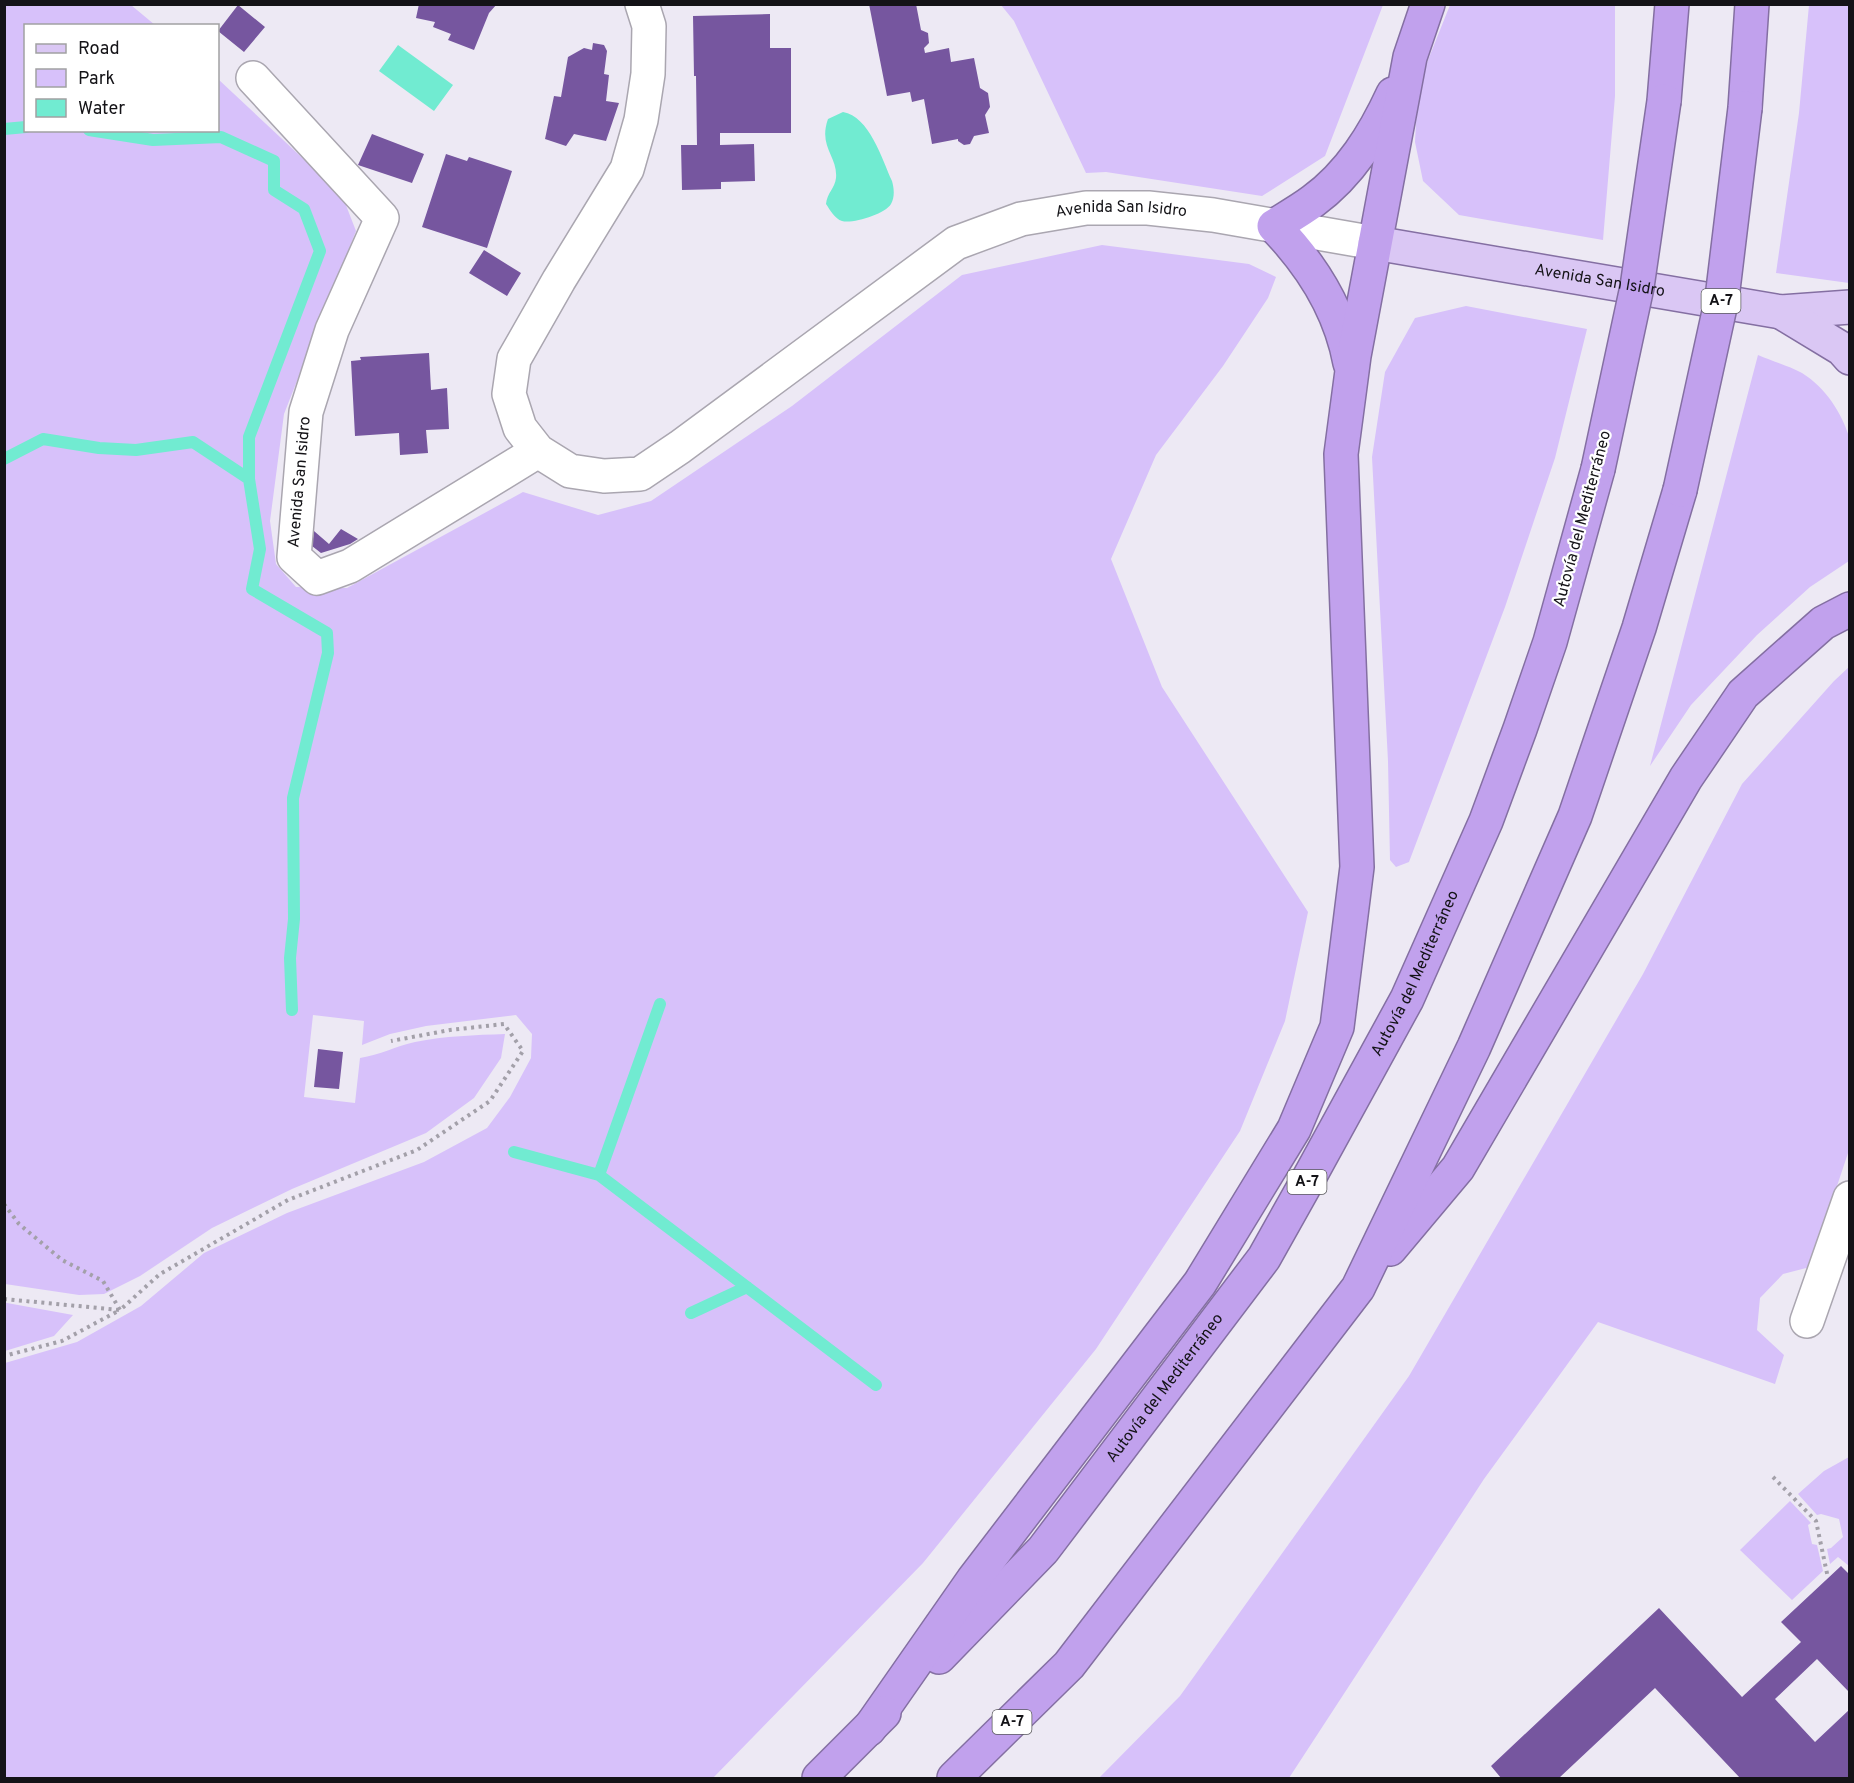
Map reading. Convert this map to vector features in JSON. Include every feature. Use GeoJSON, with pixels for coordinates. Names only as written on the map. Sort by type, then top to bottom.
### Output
{"type":"FeatureCollection","features":[{"type":"Feature","properties":{"kind":"highway"},"geometry":{"type":"LineString","coordinates":[[1352,372],[1340,322],[1321,284],[1295,248],[1274,226],[1313,201],[1337,180],[1364,148],[1382,117],[1410,57],[1428,4]]}},
{"type":"Feature","properties":{"kind":"highway","name":"Autovía del Mediterráneo"},"geometry":{"type":"LineString","coordinates":[[819,1779],[1043,1550],[1264,1258],[1407,999],[1486,821],[1520,729],[1550,642],[1598,469],[1637,287],[1664,101],[1672,4]]}},
{"type":"Feature","properties":{"kind":"highway","name":"A-7"},"geometry":{"type":"LineString","coordinates":[[954,1779],[1069,1665],[1358,1288],[1474,1047],[1575,816],[1639,628],[1680,490],[1722,298],[1745,108],[1752,4]]}},
{"type":"Feature","properties":{"kind":"highway"},"geometry":{"type":"LineString","coordinates":[[868,1729],[973,1580],[1200,1283],[1293,1129],[1337,1027],[1357,867],[1341,454],[1352,372],[1410,57]]}},
{"type":"Feature","properties":{"kind":"highway"},"geometry":{"type":"LineString","coordinates":[[1358,1288],[1458,1168],[1686,778],[1743,694],[1823,623],[1850,609]]}},
{"type":"Feature","properties":{"kind":"main road","name":"Avenida San Isidro"},"geometry":{"type":"LineString","coordinates":[[1375,243],[1781,312],[1850,307]]}},
{"type":"Feature","properties":{"kind":"main road","name":"Avenida San Isidro"},"geometry":{"type":"LineString","coordinates":[[1781,312],[1842,349],[1850,358]]}},
{"type":"Feature","properties":{"kind":"street","name":"Avenida San Isidro"},"geometry":{"type":"LineString","coordinates":[[642,4],[649,26],[648,74],[641,120],[627,169],[514,359],[509,394],[520,428],[538,451],[570,471],[604,476],[640,474],[680,447],[956,243],[1021,219],[1086,208],[1148,208],[1213,215],[1375,243]]}},
{"type":"Feature","properties":{"kind":"street","name":"Avenida San Isidro"},"geometry":{"type":"LineString","coordinates":[[253,78],[382,218],[332,330],[306,412],[294,557],[317,578],[350,566],[538,451]]}},
{"type":"Feature","properties":{"kind":"street"},"geometry":{"type":"LineString","coordinates":[[1807,1321],[1850,1198]]}},
{"type":"Feature","properties":{"kind":"path"},"geometry":{"type":"LineString","coordinates":[[4,1356],[62,1341],[120,1310],[160,1274],[288,1200],[417,1150],[490,1101],[523,1051],[504,1024],[450,1029],[391,1041]]}},
{"type":"Feature","properties":{"kind":"path"},"geometry":{"type":"LineString","coordinates":[[4,1203],[19,1224],[62,1260],[102,1281],[120,1310]]}},
{"type":"Feature","properties":{"kind":"path"},"geometry":{"type":"LineString","coordinates":[[4,1299],[120,1310]]}},
{"type":"Feature","properties":{"kind":"path"},"geometry":{"type":"LineString","coordinates":[[1773,1478],[1816,1521],[1828,1578]]}},
{"type":"Feature","properties":{"kind":"green space"},"geometry":{"type":"Polygon","coordinates":[[[5,5],[131,5],[154,24],[24,24],[24,132],[219,132],[219,80],[342,195],[356,231],[284,414],[270,521],[276,564],[296,587],[347,588],[523,492],[598,515],[651,501],[792,406],[962,275],[1102,245],[1249,264],[1276,277],[1268,298],[1223,366],[1156,455],[1111,559],[1162,687],[1308,912],[1285,1021],[1240,1131],[1096,1349],[923,1563],[713,1778],[5,1778],[5,1363],[77,1342],[141,1306],[204,1253],[287,1213],[424,1162],[487,1128],[510,1097],[531,1058],[532,1034],[516,1015],[426,1026],[390,1034],[362,1045],[364,1021],[313,1015],[304,1097],[355,1103],[360,1058],[426,1040],[505,1034],[501,1058],[474,1098],[426,1133],[292,1189],[212,1228],[140,1276],[104,1294],[79,1295],[5,1284],[5,5]]]}},
{"type":"Feature","properties":{"kind":"green space"},"geometry":{"type":"Polygon","coordinates":[[[1001,5],[1383,5],[1325,156],[1262,196],[1106,172],[1086,173],[1014,21],[1001,5]]]}},
{"type":"Feature","properties":{"kind":"green space"},"geometry":{"type":"Polygon","coordinates":[[[1450,5],[1615,5],[1615,96],[1603,240],[1459,215],[1423,181],[1415,142],[1418,85],[1450,5]]]}},
{"type":"Feature","properties":{"kind":"green space"},"geometry":{"type":"Polygon","coordinates":[[[1809,5],[1849,5],[1849,283],[1776,273],[1799,113],[1809,5]]]}},
{"type":"Feature","properties":{"kind":"green space"},"geometry":{"type":"Polygon","coordinates":[[[1466,306],[1587,329],[1555,458],[1505,607],[1409,862],[1396,867],[1390,860],[1388,761],[1372,457],[1385,372],[1415,318],[1466,306]]]}},
{"type":"Feature","properties":{"kind":"green space"},"geometry":{"type":"Polygon","coordinates":[[[1758,355],[1797,370],[1811,379],[1826,394],[1843,420],[1850,440],[1849,561],[1810,587],[1757,635],[1691,705],[1650,766],[1758,355]]]}},
{"type":"Feature","properties":{"kind":"green space"},"geometry":{"type":"Polygon","coordinates":[[[1849,667],[1849,1150],[1810,1267],[1783,1274],[1760,1298],[1757,1330],[1784,1355],[1775,1384],[1598,1322],[1484,1479],[1289,1778],[1099,1778],[1180,1696],[1409,1376],[1643,974],[1742,784],[1849,667]]]}},
{"type":"Feature","properties":{"kind":"green space"},"geometry":{"type":"Polygon","coordinates":[[[5,1302],[73,1315],[54,1336],[5,1351],[5,1302]]]}},
{"type":"Feature","properties":{"kind":"green space"},"geometry":{"type":"Polygon","coordinates":[[[1849,1457],[1849,1566],[1838,1557],[1830,1564],[1827,1549],[1843,1537],[1839,1519],[1817,1515],[1798,1494],[1824,1471],[1849,1457]]]}},
{"type":"Feature","properties":{"kind":"green space"},"geometry":{"type":"Polygon","coordinates":[[[1790,1501],[1811,1523],[1808,1525],[1812,1544],[1817,1545],[1823,1571],[1792,1600],[1740,1550],[1790,1501]]]}},
{"type":"Feature","properties":{"kind":"water"},"geometry":{"type":"Polygon","coordinates":[[[398,45],[453,85],[434,111],[379,71],[398,45]]]}},
{"type":"Feature","properties":{"kind":"water"},"geometry":{"type":"Polygon","coordinates":[[[843,112],[860,121],[874,140],[892,181],[894,192],[888,208],[868,217],[847,222],[837,218],[826,204],[834,185],[836,170],[825,137],[826,129],[828,119],[843,112]]]}},
{"type":"Feature","properties":{"kind":"building"},"geometry":{"type":"Polygon","coordinates":[[[419,4],[497,4],[489,13],[474,50],[448,40],[451,34],[433,27],[435,22],[416,18],[419,4]]]}},
{"type":"Feature","properties":{"kind":"building"},"geometry":{"type":"Polygon","coordinates":[[[869,4],[916,4],[921,30],[928,33],[929,43],[924,48],[925,53],[949,48],[951,62],[974,58],[980,88],[988,93],[990,107],[985,115],[989,133],[974,136],[970,144],[964,145],[958,139],[932,144],[924,99],[912,102],[910,92],[887,96],[869,4]]]}},
{"type":"Feature","properties":{"kind":"building"},"geometry":{"type":"Polygon","coordinates":[[[238,5],[265,27],[244,52],[219,30],[238,5]]]}},
{"type":"Feature","properties":{"kind":"building"},"geometry":{"type":"Polygon","coordinates":[[[770,14],[770,48],[791,48],[791,133],[720,133],[720,145],[754,144],[755,181],[721,182],[721,189],[682,190],[681,145],[697,145],[693,16],[770,14]]]}},
{"type":"Feature","properties":{"kind":"building"},"geometry":{"type":"Polygon","coordinates":[[[593,43],[604,45],[607,51],[604,74],[609,75],[606,101],[619,103],[606,141],[574,134],[566,146],[545,139],[554,96],[561,97],[568,57],[584,48],[592,50],[593,43]]]}},
{"type":"Feature","properties":{"kind":"building"},"geometry":{"type":"Polygon","coordinates":[[[372,134],[424,154],[412,183],[358,165],[372,134]]]}},
{"type":"Feature","properties":{"kind":"building"},"geometry":{"type":"Polygon","coordinates":[[[446,154],[467,161],[469,157],[512,171],[487,248],[422,227],[446,154]]]}},
{"type":"Feature","properties":{"kind":"building"},"geometry":{"type":"Polygon","coordinates":[[[484,250],[521,273],[507,296],[469,273],[484,250]]]}},
{"type":"Feature","properties":{"kind":"building"},"geometry":{"type":"Polygon","coordinates":[[[429,353],[431,390],[447,388],[449,429],[426,430],[428,453],[400,455],[399,433],[355,436],[351,361],[361,360],[360,357],[429,353]]]}},
{"type":"Feature","properties":{"kind":"building"},"geometry":{"type":"Polygon","coordinates":[[[341,529],[358,539],[350,544],[321,553],[312,546],[314,531],[329,544],[341,529]]]}},
{"type":"Feature","properties":{"kind":"building"},"geometry":{"type":"Polygon","coordinates":[[[318,1049],[343,1052],[339,1089],[314,1087],[318,1049]]]}},
{"type":"Feature","properties":{"kind":"building"},"geometry":{"type":"Polygon","coordinates":[[[1841,1566],[1850,1575],[1850,1693],[1817,1659],[1775,1699],[1815,1742],[1850,1709],[1850,1778],[1740,1778],[1655,1688],[1559,1778],[1501,1778],[1491,1766],[1659,1608],[1742,1697],[1801,1642],[1781,1622],[1841,1566]]]}},
{"type":"Feature","properties":{"kind":"waterway"},"geometry":{"type":"LineString","coordinates":[[4,129],[24,127]]}},
{"type":"Feature","properties":{"kind":"waterway"},"geometry":{"type":"LineString","coordinates":[[102,132],[153,140],[221,137],[274,161],[274,190],[304,209],[320,251],[249,437],[249,479],[260,549],[252,589],[327,633],[328,653],[293,798],[294,919],[290,958],[292,1010]]}},
{"type":"Feature","properties":{"kind":"waterway"},"geometry":{"type":"LineString","coordinates":[[4,459],[43,439],[99,448],[136,450],[193,442],[249,479]]}},
{"type":"Feature","properties":{"kind":"waterway"},"geometry":{"type":"LineString","coordinates":[[599,1175],[660,1004]]}},
{"type":"Feature","properties":{"kind":"waterway"},"geometry":{"type":"LineString","coordinates":[[514,1152],[599,1175],[876,1385]]}},
{"type":"Feature","properties":{"kind":"waterway"},"geometry":{"type":"LineString","coordinates":[[691,1313],[747,1287]]}}]}
